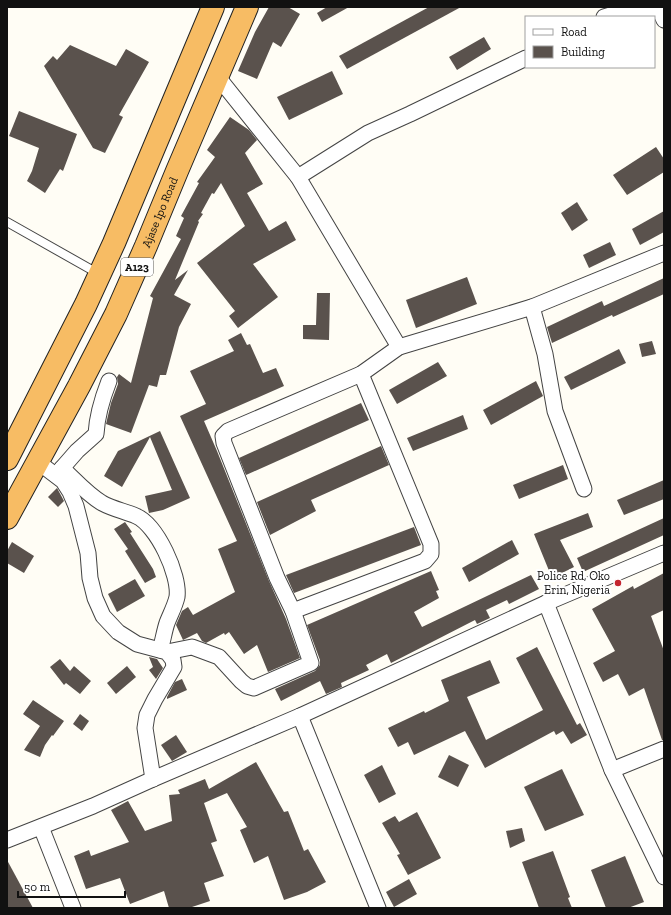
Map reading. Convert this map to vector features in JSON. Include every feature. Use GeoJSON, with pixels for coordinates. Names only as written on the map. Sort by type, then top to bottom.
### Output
{"type":"FeatureCollection","features":[{"type":"Feature","properties":{"kind":"highway","name":"A123"},"geometry":{"type":"LineString","coordinates":[[7,459],[86,304],[114,243],[213,7]]}},
{"type":"Feature","properties":{"kind":"highway","name":"Ajase Ipo Road"},"geometry":{"type":"LineString","coordinates":[[7,518],[79,386],[125,294],[247,7]]}},
{"type":"Feature","properties":{"kind":"highway"},"geometry":{"type":"LineString","coordinates":[[98,278],[125,294]]}},
{"type":"Feature","properties":{"kind":"street"},"geometry":{"type":"LineString","coordinates":[[607,16],[640,12],[658,7],[664,20]]}},
{"type":"Feature","properties":{"kind":"street"},"geometry":{"type":"LineString","coordinates":[[298,177],[368,133],[525,58]]}},
{"type":"Feature","properties":{"kind":"street"},"geometry":{"type":"LineString","coordinates":[[218,76],[298,177],[399,347]]}},
{"type":"Feature","properties":{"kind":"street"},"geometry":{"type":"LineString","coordinates":[[59,472],[62,481],[70,492],[76,506],[88,553],[90,578],[95,598],[103,616],[118,632],[137,644],[164,651],[192,647],[219,657],[241,681],[247,686],[254,688],[311,663],[293,612],[277,578],[223,436],[228,431],[362,374],[399,347],[532,307],[664,253]]}},
{"type":"Feature","properties":{"kind":"street"},"geometry":{"type":"LineString","coordinates":[[532,307],[545,354],[555,411],[584,489]]}},
{"type":"Feature","properties":{"kind":"street"},"geometry":{"type":"LineString","coordinates":[[293,612],[425,560],[431,554],[431,544],[362,374]]}},
{"type":"Feature","properties":{"kind":"street"},"geometry":{"type":"LineString","coordinates":[[59,472],[77,451],[96,434],[101,399],[109,381]]}},
{"type":"Feature","properties":{"kind":"street"},"geometry":{"type":"LineString","coordinates":[[38,462],[59,472],[101,502],[122,512],[137,516],[150,526],[165,550],[175,572],[177,597],[167,623],[164,651]]}},
{"type":"Feature","properties":{"kind":"street"},"geometry":{"type":"LineString","coordinates":[[7,840],[93,806],[300,716],[546,603],[664,553]]}},
{"type":"Feature","properties":{"kind":"street"},"geometry":{"type":"LineString","coordinates":[[546,603],[612,770],[664,877]]}},
{"type":"Feature","properties":{"kind":"street"},"geometry":{"type":"LineString","coordinates":[[153,779],[145,728],[150,710],[174,668],[173,660],[164,651]]}},
{"type":"Feature","properties":{"kind":"street"},"geometry":{"type":"LineString","coordinates":[[300,716],[378,908]]}},
{"type":"Feature","properties":{"kind":"street"},"geometry":{"type":"LineString","coordinates":[[612,770],[664,749]]}},
{"type":"Feature","properties":{"kind":"street"},"geometry":{"type":"LineString","coordinates":[[41,827],[73,908]]}},
{"type":"Feature","properties":{"kind":"lane"},"geometry":{"type":"LineString","coordinates":[[7,222],[98,278]]}},
{"type":"Feature","properties":{"kind":"building"},"geometry":{"type":"Polygon","coordinates":[[[269,7],[288,7],[300,14],[281,47],[273,42],[257,79],[238,71],[255,32],[269,7]]]}},
{"type":"Feature","properties":{"kind":"building"},"geometry":{"type":"Polygon","coordinates":[[[327,7],[349,7],[322,22],[317,13],[327,7]]]}},
{"type":"Feature","properties":{"kind":"building"},"geometry":{"type":"Polygon","coordinates":[[[429,7],[461,7],[347,69],[339,56],[429,7]]]}},
{"type":"Feature","properties":{"kind":"building"},"geometry":{"type":"Polygon","coordinates":[[[484,37],[491,49],[457,70],[449,57],[484,37]]]}},
{"type":"Feature","properties":{"kind":"building"},"geometry":{"type":"Polygon","coordinates":[[[70,45],[116,66],[126,49],[149,62],[119,115],[123,117],[105,153],[93,148],[44,66],[53,56],[57,60],[70,45]]]}},
{"type":"Feature","properties":{"kind":"building"},"geometry":{"type":"Polygon","coordinates":[[[332,71],[343,94],[289,120],[277,97],[332,71]]]}},
{"type":"Feature","properties":{"kind":"building"},"geometry":{"type":"Polygon","coordinates":[[[19,111],[77,134],[63,171],[60,169],[45,193],[27,181],[32,171],[39,148],[9,136],[19,111]]]}},
{"type":"Feature","properties":{"kind":"building"},"geometry":{"type":"Polygon","coordinates":[[[230,117],[249,130],[257,140],[245,153],[263,184],[247,193],[269,231],[286,221],[296,240],[253,264],[278,297],[238,328],[229,316],[235,311],[197,263],[245,226],[221,183],[214,194],[212,193],[201,213],[203,214],[198,221],[199,222],[175,280],[188,270],[174,295],[191,304],[179,327],[166,375],[160,375],[157,387],[149,385],[131,433],[106,424],[111,403],[118,384],[117,377],[119,374],[131,383],[153,298],[150,296],[181,239],[176,236],[184,218],[181,216],[199,183],[197,182],[215,157],[207,150],[230,117]]]}},
{"type":"Feature","properties":{"kind":"building"},"geometry":{"type":"Polygon","coordinates":[[[656,147],[664,159],[664,172],[627,195],[613,175],[656,147]]]}},
{"type":"Feature","properties":{"kind":"building"},"geometry":{"type":"Polygon","coordinates":[[[577,202],[588,220],[572,231],[561,213],[577,202]]]}},
{"type":"Feature","properties":{"kind":"building"},"geometry":{"type":"Polygon","coordinates":[[[664,211],[664,232],[640,245],[632,229],[664,211]]]}},
{"type":"Feature","properties":{"kind":"building"},"geometry":{"type":"Polygon","coordinates":[[[610,242],[616,255],[589,268],[583,255],[610,242]]]}},
{"type":"Feature","properties":{"kind":"building"},"geometry":{"type":"Polygon","coordinates":[[[467,277],[477,304],[416,328],[406,300],[467,277]]]}},
{"type":"Feature","properties":{"kind":"building"},"geometry":{"type":"Polygon","coordinates":[[[664,278],[664,294],[613,317],[612,315],[552,343],[547,327],[602,301],[604,306],[664,278]]]}},
{"type":"Feature","properties":{"kind":"building"},"geometry":{"type":"Polygon","coordinates":[[[317,293],[330,293],[329,340],[303,339],[303,325],[316,325],[317,293]]]}},
{"type":"Feature","properties":{"kind":"building"},"geometry":{"type":"Polygon","coordinates":[[[241,333],[247,345],[250,344],[263,373],[276,368],[284,386],[204,421],[286,619],[300,658],[268,672],[257,645],[244,654],[229,632],[225,635],[224,633],[206,643],[202,641],[197,633],[183,640],[176,625],[182,611],[188,607],[193,615],[235,592],[218,549],[237,541],[180,416],[206,404],[190,371],[234,351],[228,340],[241,333]]]}},
{"type":"Feature","properties":{"kind":"building"},"geometry":{"type":"Polygon","coordinates":[[[652,341],[656,354],[642,357],[639,344],[652,341]]]}},
{"type":"Feature","properties":{"kind":"building"},"geometry":{"type":"Polygon","coordinates":[[[619,349],[626,363],[571,390],[564,377],[619,349]]]}},
{"type":"Feature","properties":{"kind":"building"},"geometry":{"type":"Polygon","coordinates":[[[438,362],[447,376],[397,404],[389,390],[438,362]]]}},
{"type":"Feature","properties":{"kind":"building"},"geometry":{"type":"Polygon","coordinates":[[[536,381],[543,396],[491,425],[483,410],[536,381]]]}},
{"type":"Feature","properties":{"kind":"building"},"geometry":{"type":"Polygon","coordinates":[[[361,403],[369,420],[246,475],[239,458],[361,403]]]}},
{"type":"Feature","properties":{"kind":"building"},"geometry":{"type":"Polygon","coordinates":[[[463,415],[468,429],[413,451],[407,438],[463,415]]]}},
{"type":"Feature","properties":{"kind":"building"},"geometry":{"type":"Polygon","coordinates":[[[160,431],[190,498],[163,510],[149,513],[145,496],[172,490],[150,437],[122,487],[104,476],[118,451],[160,431]]]}},
{"type":"Feature","properties":{"kind":"building"},"geometry":{"type":"Polygon","coordinates":[[[381,446],[389,465],[311,500],[316,511],[270,535],[257,502],[381,446]]]}},
{"type":"Feature","properties":{"kind":"building"},"geometry":{"type":"Polygon","coordinates":[[[563,465],[568,479],[519,499],[513,485],[563,465]]]}},
{"type":"Feature","properties":{"kind":"building"},"geometry":{"type":"Polygon","coordinates":[[[664,480],[664,499],[624,515],[617,500],[664,480]]]}},
{"type":"Feature","properties":{"kind":"building"},"geometry":{"type":"Polygon","coordinates":[[[57,488],[64,501],[58,507],[48,497],[57,488]]]}},
{"type":"Feature","properties":{"kind":"building"},"geometry":{"type":"Polygon","coordinates":[[[588,513],[593,527],[560,540],[574,567],[552,578],[534,534],[588,513]]]}},
{"type":"Feature","properties":{"kind":"building"},"geometry":{"type":"Polygon","coordinates":[[[664,518],[664,535],[583,572],[577,558],[664,518]]]}},
{"type":"Feature","properties":{"kind":"building"},"geometry":{"type":"Polygon","coordinates":[[[125,522],[132,532],[130,533],[153,569],[156,577],[145,583],[125,551],[128,549],[114,529],[125,522]]]}},
{"type":"Feature","properties":{"kind":"building"},"geometry":{"type":"Polygon","coordinates":[[[414,527],[421,545],[294,593],[286,575],[414,527]]]}},
{"type":"Feature","properties":{"kind":"building"},"geometry":{"type":"Polygon","coordinates":[[[512,540],[519,554],[469,582],[462,568],[512,540]]]}},
{"type":"Feature","properties":{"kind":"building"},"geometry":{"type":"Polygon","coordinates":[[[12,542],[34,556],[24,573],[7,563],[7,551],[12,542]]]}},
{"type":"Feature","properties":{"kind":"building"},"geometry":{"type":"Polygon","coordinates":[[[431,571],[439,590],[436,591],[439,598],[414,612],[422,627],[531,575],[539,589],[509,604],[507,600],[486,610],[490,618],[477,624],[475,620],[391,663],[387,654],[366,665],[369,670],[341,683],[342,687],[326,694],[320,681],[281,701],[275,689],[315,671],[320,665],[320,660],[307,625],[431,571]]]}},
{"type":"Feature","properties":{"kind":"building"},"geometry":{"type":"Polygon","coordinates":[[[664,573],[664,610],[651,616],[664,651],[664,740],[662,740],[644,688],[629,696],[618,674],[603,682],[593,663],[615,651],[592,609],[633,586],[634,589],[664,573]]]}},
{"type":"Feature","properties":{"kind":"building"},"geometry":{"type":"Polygon","coordinates":[[[135,579],[145,596],[117,612],[108,594],[135,579]]]}},
{"type":"Feature","properties":{"kind":"building"},"geometry":{"type":"Polygon","coordinates":[[[537,647],[577,725],[580,723],[587,735],[571,744],[563,731],[556,735],[554,731],[485,768],[465,731],[414,755],[408,742],[398,747],[388,728],[424,711],[425,713],[449,701],[441,680],[490,660],[500,683],[467,697],[486,740],[543,710],[516,658],[537,647]]]}},
{"type":"Feature","properties":{"kind":"building"},"geometry":{"type":"Polygon","coordinates":[[[149,657],[157,659],[163,668],[156,679],[149,670],[153,667],[149,657]]]}},
{"type":"Feature","properties":{"kind":"building"},"geometry":{"type":"Polygon","coordinates":[[[60,659],[70,671],[74,666],[91,681],[80,694],[66,683],[64,685],[50,667],[60,659]]]}},
{"type":"Feature","properties":{"kind":"building"},"geometry":{"type":"Polygon","coordinates":[[[127,666],[136,677],[116,694],[107,683],[127,666]]]}},
{"type":"Feature","properties":{"kind":"building"},"geometry":{"type":"Polygon","coordinates":[[[182,679],[187,690],[167,699],[175,682],[182,679]]]}},
{"type":"Feature","properties":{"kind":"building"},"geometry":{"type":"Polygon","coordinates":[[[33,700],[64,721],[45,745],[40,757],[24,750],[40,726],[23,714],[33,700]]]}},
{"type":"Feature","properties":{"kind":"building"},"geometry":{"type":"Polygon","coordinates":[[[80,714],[89,721],[82,731],[73,724],[80,714]]]}},
{"type":"Feature","properties":{"kind":"building"},"geometry":{"type":"Polygon","coordinates":[[[176,735],[187,752],[172,761],[161,745],[176,735]]]}},
{"type":"Feature","properties":{"kind":"building"},"geometry":{"type":"Polygon","coordinates":[[[449,755],[469,765],[458,787],[438,777],[449,755]]]}},
{"type":"Feature","properties":{"kind":"building"},"geometry":{"type":"Polygon","coordinates":[[[256,762],[284,812],[288,811],[304,851],[308,849],[326,882],[307,892],[284,900],[268,856],[254,863],[240,830],[247,827],[227,793],[204,803],[217,841],[211,843],[224,876],[204,883],[210,901],[189,908],[169,908],[164,891],[130,904],[120,878],[86,889],[74,856],[89,850],[91,856],[129,842],[111,810],[128,801],[145,831],[172,821],[169,795],[180,794],[178,790],[205,779],[209,789],[256,762]]]}},
{"type":"Feature","properties":{"kind":"building"},"geometry":{"type":"Polygon","coordinates":[[[382,765],[396,794],[379,803],[364,775],[382,765]]]}},
{"type":"Feature","properties":{"kind":"building"},"geometry":{"type":"Polygon","coordinates":[[[562,769],[584,815],[545,831],[524,787],[562,769]]]}},
{"type":"Feature","properties":{"kind":"building"},"geometry":{"type":"Polygon","coordinates":[[[417,812],[441,858],[408,875],[397,855],[400,854],[382,823],[395,816],[399,822],[417,812]]]}},
{"type":"Feature","properties":{"kind":"building"},"geometry":{"type":"Polygon","coordinates":[[[522,828],[525,841],[510,848],[506,831],[522,828]]]}},
{"type":"Feature","properties":{"kind":"building"},"geometry":{"type":"Polygon","coordinates":[[[553,851],[570,897],[568,898],[572,908],[539,908],[522,862],[553,851]]]}},
{"type":"Feature","properties":{"kind":"building"},"geometry":{"type":"Polygon","coordinates":[[[625,856],[644,902],[628,908],[606,908],[591,870],[625,856]]]}},
{"type":"Feature","properties":{"kind":"building"},"geometry":{"type":"Polygon","coordinates":[[[7,860],[33,908],[7,908],[7,860]]]}},
{"type":"Feature","properties":{"kind":"building"},"geometry":{"type":"Polygon","coordinates":[[[409,879],[417,894],[394,907],[386,892],[409,879]]]}},
{"type":"Feature","properties":{"kind":"place","name":"Police Rd, Oko Erin, Nigeria"},"geometry":{"type":"Point","coordinates":[618,583]}}]}
